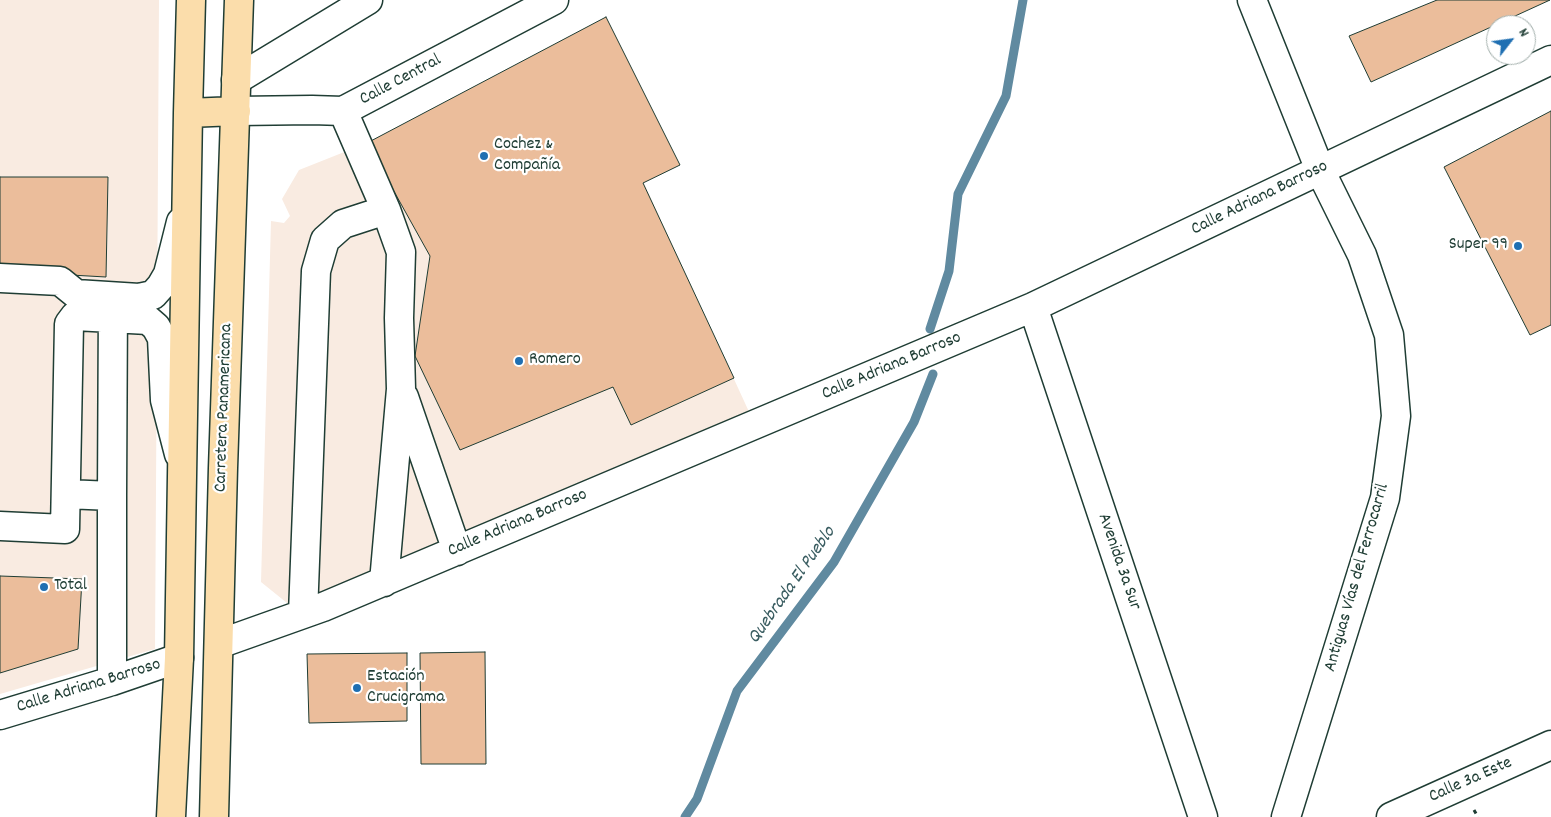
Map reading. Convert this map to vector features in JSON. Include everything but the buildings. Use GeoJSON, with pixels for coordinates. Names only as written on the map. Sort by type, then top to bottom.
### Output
{"type":"FeatureCollection","features":[{"type":"Feature","properties":{"kind":"highway"},"geometry":{"type":"LineString","coordinates":[[171,817],[179,658],[191,0]]}},
{"type":"Feature","properties":{"kind":"highway","name":"Carretera Panamericana"},"geometry":{"type":"LineString","coordinates":[[214,817],[222,468],[239,0]]}},
{"type":"Feature","properties":{"kind":"highway"},"geometry":{"type":"LineString","coordinates":[[188,113],[236,111]]}},
{"type":"Feature","properties":{"kind":"highway"},"geometry":{"type":"LineString","coordinates":[[179,658],[219,644]]}},
{"type":"Feature","properties":{"kind":"street"},"geometry":{"type":"LineString","coordinates":[[236,80],[368,0]]}},
{"type":"Feature","properties":{"kind":"street","name":"Calle Central"},"geometry":{"type":"LineString","coordinates":[[236,111],[312,110],[343,112],[554,0]]}},
{"type":"Feature","properties":{"kind":"street","name":"Antiguas Vías del Ferrocarril"},"geometry":{"type":"LineString","coordinates":[[1252,0],[1320,170],[1362,255],[1389,336],[1396,416],[1385,498],[1286,817]]}},
{"type":"Feature","properties":{"kind":"street","name":"Calle Adriana Barroso"},"geometry":{"type":"LineString","coordinates":[[219,644],[384,582],[1033,308],[1551,60]]}},
{"type":"Feature","properties":{"kind":"street"},"geometry":{"type":"LineString","coordinates":[[343,112],[386,210],[401,252],[399,318],[401,389],[384,582]]}},
{"type":"Feature","properties":{"kind":"street"},"geometry":{"type":"LineString","coordinates":[[0,526],[65,530],[69,324],[75,316],[113,308],[153,295],[168,274],[187,199]]}},
{"type":"Feature","properties":{"kind":"street"},"geometry":{"type":"LineString","coordinates":[[303,614],[316,271],[325,240],[344,224],[386,210]]}},
{"type":"Feature","properties":{"kind":"street"},"geometry":{"type":"LineString","coordinates":[[0,278],[60,281],[76,294],[148,320],[156,327],[162,338],[164,400],[183,471]]}},
{"type":"Feature","properties":{"kind":"street"},"geometry":{"type":"LineString","coordinates":[[112,682],[113,308]]}},
{"type":"Feature","properties":{"kind":"street","name":"Avenida 3a Sur"},"geometry":{"type":"LineString","coordinates":[[1033,308],[1203,817]]}},
{"type":"Feature","properties":{"kind":"street"},"geometry":{"type":"LineString","coordinates":[[401,389],[457,550]]}},
{"type":"Feature","properties":{"kind":"street"},"geometry":{"type":"LineString","coordinates":[[66,494],[112,496]]}},
{"type":"Feature","properties":{"kind":"street","name":"Calle Adriana Barroso"},"geometry":{"type":"LineString","coordinates":[[0,715],[112,682],[179,658]]}},
{"type":"Feature","properties":{"kind":"street","name":"Calle 3a Este"},"geometry":{"type":"LineString","coordinates":[[1391,817],[1551,745]]}},
{"type":"Feature","properties":{"kind":"shaded area"},"geometry":{"type":"Polygon","coordinates":[[[0,0],[159,0],[155,649],[0,694],[0,0]]]}},
{"type":"Feature","properties":{"kind":"shaded area"},"geometry":{"type":"Polygon","coordinates":[[[606,17],[680,165],[644,183],[750,414],[301,601],[287,603],[261,582],[271,221],[284,223],[290,216],[282,199],[299,170],[367,143],[606,17]]]}},
{"type":"Feature","properties":{"kind":"waterway","name":"Quebrada El Pueblo"},"geometry":{"type":"LineString","coordinates":[[930,329],[949,271],[958,194],[1006,96],[1023,0]]}},
{"type":"Feature","properties":{"kind":"waterway","name":"Quebrada El Pueblo"},"geometry":{"type":"LineString","coordinates":[[685,817],[697,799],[737,691],[834,562],[914,422],[933,374]]}},
{"type":"Feature","properties":{"kind":"place","name":"Cochez & Compañía"},"geometry":{"type":"Point","coordinates":[484,156]}},
{"type":"Feature","properties":{"kind":"place","name":"Super 99"},"geometry":{"type":"Point","coordinates":[1518,246]}},
{"type":"Feature","properties":{"kind":"place","name":"Romero"},"geometry":{"type":"Point","coordinates":[519,361]}},
{"type":"Feature","properties":{"kind":"place","name":"Total"},"geometry":{"type":"Point","coordinates":[44,587]}},
{"type":"Feature","properties":{"kind":"place","name":"Estación Crucigrama"},"geometry":{"type":"Point","coordinates":[357,688]}}]}
